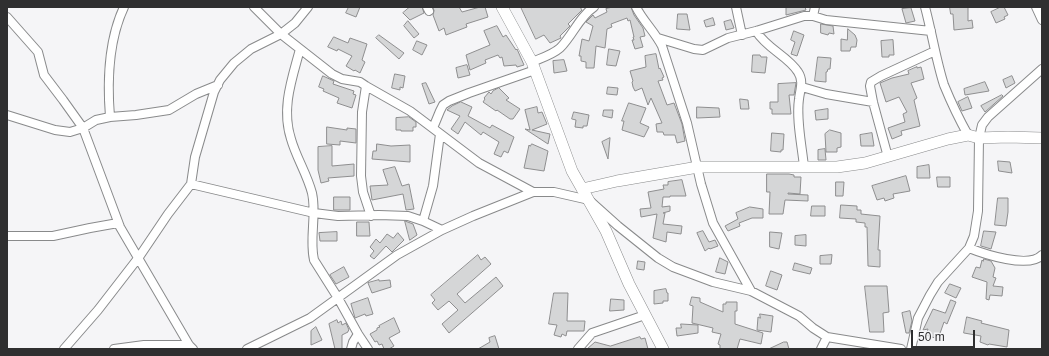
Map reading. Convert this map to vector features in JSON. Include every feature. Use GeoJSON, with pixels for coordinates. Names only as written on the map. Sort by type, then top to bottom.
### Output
{"type":"FeatureCollection","features":[{"type":"Feature","properties":{"kind":"street"},"geometry":{"type":"LineString","coordinates":[[110,117],[108,97],[112,41],[116,23],[124,7]]}},
{"type":"Feature","properties":{"kind":"street"},"geometry":{"type":"LineString","coordinates":[[254,7],[281,34],[332,74],[342,79],[360,82],[410,111],[479,163],[533,192]]}},
{"type":"Feature","properties":{"kind":"street"},"geometry":{"type":"LineString","coordinates":[[64,349],[98,310],[191,184],[195,157],[214,92],[220,80],[234,63],[251,49],[281,34],[295,23],[308,7]]}},
{"type":"Feature","properties":{"kind":"street"},"geometry":{"type":"LineString","coordinates":[[502,7],[533,66],[572,171],[606,231],[629,284],[663,349]]}},
{"type":"Feature","properties":{"kind":"street"},"geometry":{"type":"LineString","coordinates":[[433,128],[443,105],[449,101],[533,66],[559,49],[571,35],[582,18],[594,7]]}},
{"type":"Feature","properties":{"kind":"street"},"geometry":{"type":"LineString","coordinates":[[636,7],[662,46],[687,123],[701,184],[713,222],[750,291]]}},
{"type":"Feature","properties":{"kind":"street"},"geometry":{"type":"LineString","coordinates":[[736,7],[742,34]]}},
{"type":"Feature","properties":{"kind":"street"},"geometry":{"type":"LineString","coordinates":[[911,349],[918,318],[930,295],[938,282],[969,248],[974,236],[978,212],[973,136],[952,104],[944,85],[925,7]]}},
{"type":"Feature","properties":{"kind":"street"},"geometry":{"type":"LineString","coordinates":[[1036,7],[1042,20]]}},
{"type":"Feature","properties":{"kind":"street"},"geometry":{"type":"LineString","coordinates":[[658,38],[694,49],[703,50],[728,38],[804,16],[814,11],[826,20],[931,31]]}},
{"type":"Feature","properties":{"kind":"street"},"geometry":{"type":"LineString","coordinates":[[7,17],[38,52],[44,75],[83,128],[118,223],[191,347]]}},
{"type":"Feature","properties":{"kind":"street"},"geometry":{"type":"LineString","coordinates":[[756,31],[761,39],[790,63],[798,72],[802,87],[799,100],[804,167]]}},
{"type":"Feature","properties":{"kind":"street"},"geometry":{"type":"LineString","coordinates":[[300,49],[286,101],[286,114],[290,137],[312,192],[314,213],[314,260],[368,349]]}},
{"type":"Feature","properties":{"kind":"street"},"geometry":{"type":"LineString","coordinates":[[888,157],[873,102],[870,82],[935,50]]}},
{"type":"Feature","properties":{"kind":"street"},"geometry":{"type":"LineString","coordinates":[[973,136],[988,117],[1042,69]]}},
{"type":"Feature","properties":{"kind":"street"},"geometry":{"type":"LineString","coordinates":[[7,115],[55,130],[70,132],[83,128],[96,120],[169,110],[196,94],[218,85]]}},
{"type":"Feature","properties":{"kind":"street"},"geometry":{"type":"LineString","coordinates":[[366,86],[362,112],[361,176],[363,192],[371,216]]}},
{"type":"Feature","properties":{"kind":"street"},"geometry":{"type":"LineString","coordinates":[[802,87],[826,94],[873,102]]}},
{"type":"Feature","properties":{"kind":"street"},"geometry":{"type":"LineString","coordinates":[[423,221],[433,186],[440,134]]}},
{"type":"Feature","properties":{"kind":"street"},"geometry":{"type":"LineString","coordinates":[[582,189],[617,181],[698,167],[837,168],[888,157],[948,139],[973,136],[1042,138]]}},
{"type":"Feature","properties":{"kind":"street"},"geometry":{"type":"LineString","coordinates":[[191,184],[314,213],[338,216],[408,216],[442,230]]}},
{"type":"Feature","properties":{"kind":"street"},"geometry":{"type":"LineString","coordinates":[[247,349],[310,318],[397,254],[442,230],[533,192],[554,192],[589,200],[618,226],[658,258],[673,267],[713,282],[750,291],[799,316],[827,337],[901,349]]}},
{"type":"Feature","properties":{"kind":"street"},"geometry":{"type":"LineString","coordinates":[[7,236],[53,236],[118,223]]}},
{"type":"Feature","properties":{"kind":"street"},"geometry":{"type":"LineString","coordinates":[[969,248],[1009,260],[1030,260],[1039,258],[1042,255]]}},
{"type":"Feature","properties":{"kind":"street"},"geometry":{"type":"LineString","coordinates":[[578,349],[592,332],[645,315]]}},
{"type":"Feature","properties":{"kind":"street"},"geometry":{"type":"LineString","coordinates":[[351,349],[358,334]]}},
{"type":"Feature","properties":{"kind":"street"},"geometry":{"type":"LineString","coordinates":[[821,349],[827,337]]}},
{"type":"Feature","properties":{"kind":"street"},"geometry":{"type":"LineString","coordinates":[[114,349],[144,346],[191,347]]}},
{"type":"Feature","properties":{"kind":"building"},"geometry":{"type":"Polygon","coordinates":[[[349,7],[360,7],[356,17],[346,13],[349,7]]]}},
{"type":"Feature","properties":{"kind":"building"},"geometry":{"type":"Polygon","coordinates":[[[410,7],[422,7],[424,13],[410,20],[403,13],[410,7]]]}},
{"type":"Feature","properties":{"kind":"building"},"geometry":{"type":"Polygon","coordinates":[[[433,7],[459,7],[462,12],[485,7],[488,17],[466,24],[467,27],[446,35],[444,28],[439,31],[433,15],[433,7]]]}},
{"type":"Feature","properties":{"kind":"building"},"geometry":{"type":"Polygon","coordinates":[[[521,7],[580,7],[582,10],[568,24],[570,26],[560,36],[561,38],[550,43],[544,35],[536,39],[521,7]]]}},
{"type":"Feature","properties":{"kind":"building"},"geometry":{"type":"Polygon","coordinates":[[[613,7],[631,7],[634,15],[643,28],[645,36],[640,37],[643,47],[635,49],[632,40],[634,40],[634,37],[630,20],[628,21],[627,18],[611,24],[612,27],[607,29],[605,48],[596,46],[594,68],[586,68],[586,62],[581,61],[581,56],[579,56],[582,39],[589,41],[593,26],[586,22],[593,15],[595,18],[607,12],[606,9],[613,7]]]}},
{"type":"Feature","properties":{"kind":"building"},"geometry":{"type":"Polygon","coordinates":[[[805,7],[806,10],[786,15],[786,8],[805,7]]]}},
{"type":"Feature","properties":{"kind":"building"},"geometry":{"type":"Polygon","coordinates":[[[950,7],[968,7],[968,21],[972,20],[973,28],[954,30],[953,14],[951,14],[950,7]]]}},
{"type":"Feature","properties":{"kind":"building"},"geometry":{"type":"Polygon","coordinates":[[[1004,7],[1008,15],[1004,17],[1005,19],[996,23],[991,12],[1004,7]]]}},
{"type":"Feature","properties":{"kind":"building"},"geometry":{"type":"Polygon","coordinates":[[[911,8],[915,21],[906,23],[902,9],[911,8]]]}},
{"type":"Feature","properties":{"kind":"building"},"geometry":{"type":"Polygon","coordinates":[[[678,14],[687,14],[690,30],[677,29],[678,14]]]}},
{"type":"Feature","properties":{"kind":"building"},"geometry":{"type":"Polygon","coordinates":[[[713,18],[715,25],[706,27],[704,21],[713,18]]]}},
{"type":"Feature","properties":{"kind":"building"},"geometry":{"type":"Polygon","coordinates":[[[731,20],[734,28],[726,30],[724,22],[731,20]]]}},
{"type":"Feature","properties":{"kind":"building"},"geometry":{"type":"Polygon","coordinates":[[[408,21],[419,34],[414,38],[404,26],[408,21]]]}},
{"type":"Feature","properties":{"kind":"building"},"geometry":{"type":"Polygon","coordinates":[[[821,24],[833,26],[834,34],[829,33],[828,35],[821,33],[821,24]]]}},
{"type":"Feature","properties":{"kind":"building"},"geometry":{"type":"Polygon","coordinates":[[[497,26],[503,37],[506,35],[516,50],[517,49],[524,65],[517,67],[516,65],[504,66],[502,57],[500,58],[498,55],[485,60],[486,63],[470,70],[466,55],[490,45],[484,31],[497,26]]]}},
{"type":"Feature","properties":{"kind":"building"},"geometry":{"type":"Polygon","coordinates":[[[848,29],[855,35],[857,40],[856,47],[851,47],[850,51],[841,51],[841,39],[847,40],[848,29]]]}},
{"type":"Feature","properties":{"kind":"building"},"geometry":{"type":"Polygon","coordinates":[[[794,31],[804,35],[797,56],[791,54],[795,42],[791,40],[794,31]]]}},
{"type":"Feature","properties":{"kind":"building"},"geometry":{"type":"Polygon","coordinates":[[[379,35],[404,53],[399,59],[376,38],[379,35]]]}},
{"type":"Feature","properties":{"kind":"building"},"geometry":{"type":"Polygon","coordinates":[[[334,37],[348,43],[350,38],[367,44],[362,60],[365,62],[360,73],[346,66],[352,56],[338,49],[337,51],[328,47],[334,37]]]}},
{"type":"Feature","properties":{"kind":"building"},"geometry":{"type":"Polygon","coordinates":[[[893,40],[894,55],[882,57],[881,41],[893,40]]]}},
{"type":"Feature","properties":{"kind":"building"},"geometry":{"type":"Polygon","coordinates":[[[417,41],[427,45],[422,55],[413,50],[417,41]]]}},
{"type":"Feature","properties":{"kind":"building"},"geometry":{"type":"Polygon","coordinates":[[[609,49],[620,51],[616,66],[607,65],[609,49]]]}},
{"type":"Feature","properties":{"kind":"building"},"geometry":{"type":"Polygon","coordinates":[[[656,54],[659,69],[660,68],[664,77],[662,78],[663,80],[658,81],[667,105],[674,103],[682,124],[685,141],[677,143],[675,135],[664,135],[663,132],[657,132],[656,124],[662,123],[651,98],[648,105],[642,88],[635,91],[633,87],[630,71],[646,67],[645,56],[656,54]]]}},
{"type":"Feature","properties":{"kind":"building"},"geometry":{"type":"Polygon","coordinates":[[[753,55],[767,57],[765,73],[752,72],[753,55]]]}},
{"type":"Feature","properties":{"kind":"building"},"geometry":{"type":"Polygon","coordinates":[[[818,57],[831,58],[830,69],[826,72],[826,82],[815,81],[818,57]]]}},
{"type":"Feature","properties":{"kind":"building"},"geometry":{"type":"Polygon","coordinates":[[[564,60],[567,71],[554,73],[553,61],[564,60]]]}},
{"type":"Feature","properties":{"kind":"building"},"geometry":{"type":"Polygon","coordinates":[[[467,65],[470,75],[458,78],[456,68],[467,65]]]}},
{"type":"Feature","properties":{"kind":"building"},"geometry":{"type":"Polygon","coordinates":[[[921,67],[924,79],[911,83],[917,98],[914,100],[920,126],[901,131],[902,135],[892,139],[888,128],[905,122],[903,114],[907,112],[899,97],[886,102],[880,83],[892,78],[909,74],[908,71],[921,67]]]}},
{"type":"Feature","properties":{"kind":"building"},"geometry":{"type":"Polygon","coordinates":[[[395,74],[405,76],[403,88],[400,87],[400,90],[392,88],[395,74]]]}},
{"type":"Feature","properties":{"kind":"building"},"geometry":{"type":"Polygon","coordinates":[[[323,76],[334,81],[333,84],[354,91],[353,94],[356,95],[352,108],[337,103],[339,98],[323,91],[324,89],[319,87],[323,76]]]}},
{"type":"Feature","properties":{"kind":"building"},"geometry":{"type":"Polygon","coordinates":[[[1012,76],[1015,83],[1006,88],[1003,80],[1012,76]]]}},
{"type":"Feature","properties":{"kind":"building"},"geometry":{"type":"Polygon","coordinates":[[[985,82],[989,91],[965,95],[964,89],[985,82]]]}},
{"type":"Feature","properties":{"kind":"building"},"geometry":{"type":"Polygon","coordinates":[[[426,83],[435,102],[429,104],[422,84],[426,83]]]}},
{"type":"Feature","properties":{"kind":"building"},"geometry":{"type":"Polygon","coordinates":[[[796,83],[794,95],[789,95],[791,114],[772,114],[770,102],[778,102],[778,84],[796,83]]]}},
{"type":"Feature","properties":{"kind":"building"},"geometry":{"type":"Polygon","coordinates":[[[608,87],[618,88],[617,95],[607,94],[608,87]]]}},
{"type":"Feature","properties":{"kind":"building"},"geometry":{"type":"Polygon","coordinates":[[[499,88],[509,98],[506,100],[520,109],[513,119],[510,119],[483,102],[485,99],[484,98],[489,92],[491,94],[499,88]]]}},
{"type":"Feature","properties":{"kind":"building"},"geometry":{"type":"Polygon","coordinates":[[[1002,95],[1003,96],[985,112],[981,106],[1002,95]]]}},
{"type":"Feature","properties":{"kind":"building"},"geometry":{"type":"Polygon","coordinates":[[[968,97],[972,108],[962,111],[958,102],[968,97]]]}},
{"type":"Feature","properties":{"kind":"building"},"geometry":{"type":"Polygon","coordinates":[[[740,99],[748,100],[749,109],[741,109],[740,99]]]}},
{"type":"Feature","properties":{"kind":"building"},"geometry":{"type":"Polygon","coordinates":[[[461,102],[472,107],[468,116],[490,128],[492,125],[514,137],[508,153],[504,151],[501,157],[494,154],[499,142],[483,132],[481,135],[465,122],[458,134],[451,129],[460,116],[447,110],[461,102]]]}},
{"type":"Feature","properties":{"kind":"building"},"geometry":{"type":"Polygon","coordinates":[[[629,103],[646,108],[640,123],[649,127],[644,137],[622,130],[624,121],[622,121],[629,103]]]}},
{"type":"Feature","properties":{"kind":"building"},"geometry":{"type":"Polygon","coordinates":[[[537,107],[538,113],[542,112],[547,124],[532,130],[550,134],[548,144],[525,129],[530,130],[525,110],[537,107]]]}},
{"type":"Feature","properties":{"kind":"building"},"geometry":{"type":"Polygon","coordinates":[[[697,107],[719,108],[720,117],[697,118],[697,107]]]}},
{"type":"Feature","properties":{"kind":"building"},"geometry":{"type":"Polygon","coordinates":[[[828,109],[828,119],[816,120],[815,111],[828,109]]]}},
{"type":"Feature","properties":{"kind":"building"},"geometry":{"type":"Polygon","coordinates":[[[604,110],[613,110],[612,118],[603,116],[604,110]]]}},
{"type":"Feature","properties":{"kind":"building"},"geometry":{"type":"Polygon","coordinates":[[[574,112],[589,115],[587,126],[583,126],[583,128],[575,127],[576,120],[572,119],[574,112]]]}},
{"type":"Feature","properties":{"kind":"building"},"geometry":{"type":"Polygon","coordinates":[[[409,117],[416,122],[416,127],[413,127],[413,131],[396,130],[396,118],[409,117]]]}},
{"type":"Feature","properties":{"kind":"building"},"geometry":{"type":"Polygon","coordinates":[[[327,127],[347,130],[347,128],[356,129],[356,143],[340,141],[340,145],[327,144],[327,127]]]}},
{"type":"Feature","properties":{"kind":"building"},"geometry":{"type":"Polygon","coordinates":[[[830,130],[841,133],[841,147],[837,148],[837,152],[826,152],[825,134],[830,130]]]}},
{"type":"Feature","properties":{"kind":"building"},"geometry":{"type":"Polygon","coordinates":[[[772,133],[784,134],[783,150],[781,150],[781,152],[771,151],[772,133]]]}},
{"type":"Feature","properties":{"kind":"building"},"geometry":{"type":"Polygon","coordinates":[[[872,133],[874,146],[861,146],[860,135],[872,133]]]}},
{"type":"Feature","properties":{"kind":"building"},"geometry":{"type":"Polygon","coordinates":[[[610,138],[608,159],[602,142],[610,138]]]}},
{"type":"Feature","properties":{"kind":"building"},"geometry":{"type":"Polygon","coordinates":[[[377,144],[391,146],[410,145],[410,162],[372,159],[373,151],[376,151],[377,144]]]}},
{"type":"Feature","properties":{"kind":"building"},"geometry":{"type":"Polygon","coordinates":[[[532,144],[548,151],[544,171],[524,168],[529,145],[530,146],[532,144]]]}},
{"type":"Feature","properties":{"kind":"building"},"geometry":{"type":"Polygon","coordinates":[[[332,146],[332,166],[354,164],[354,176],[328,178],[329,181],[321,183],[318,170],[318,147],[332,146]]]}},
{"type":"Feature","properties":{"kind":"building"},"geometry":{"type":"Polygon","coordinates":[[[825,149],[826,160],[818,160],[818,150],[825,149]]]}},
{"type":"Feature","properties":{"kind":"building"},"geometry":{"type":"Polygon","coordinates":[[[998,161],[1010,162],[1012,173],[999,171],[998,161]]]}},
{"type":"Feature","properties":{"kind":"building"},"geometry":{"type":"Polygon","coordinates":[[[929,165],[930,178],[917,178],[917,167],[929,165]]]}},
{"type":"Feature","properties":{"kind":"building"},"geometry":{"type":"Polygon","coordinates":[[[395,167],[402,186],[409,184],[414,209],[406,210],[403,194],[372,200],[370,186],[388,185],[383,170],[395,167]]]}},
{"type":"Feature","properties":{"kind":"building"},"geometry":{"type":"Polygon","coordinates":[[[767,174],[789,174],[794,175],[794,177],[801,177],[800,194],[788,194],[808,195],[808,201],[785,200],[783,214],[769,214],[770,192],[767,192],[767,174]]]}},
{"type":"Feature","properties":{"kind":"building"},"geometry":{"type":"Polygon","coordinates":[[[906,176],[910,191],[893,194],[894,198],[885,201],[884,198],[877,200],[872,186],[906,176]]]}},
{"type":"Feature","properties":{"kind":"building"},"geometry":{"type":"Polygon","coordinates":[[[937,177],[950,177],[950,187],[938,187],[937,177]]]}},
{"type":"Feature","properties":{"kind":"building"},"geometry":{"type":"Polygon","coordinates":[[[682,180],[686,196],[663,197],[662,207],[670,206],[670,211],[663,213],[665,213],[663,224],[682,226],[681,234],[667,232],[666,242],[653,238],[657,214],[641,217],[640,209],[651,208],[648,192],[664,189],[663,185],[668,185],[668,182],[682,180]]]}},
{"type":"Feature","properties":{"kind":"building"},"geometry":{"type":"Polygon","coordinates":[[[836,182],[844,182],[843,196],[836,196],[836,182]]]}},
{"type":"Feature","properties":{"kind":"building"},"geometry":{"type":"Polygon","coordinates":[[[334,197],[350,197],[350,210],[334,210],[334,197]]]}},
{"type":"Feature","properties":{"kind":"building"},"geometry":{"type":"Polygon","coordinates":[[[998,198],[1008,198],[1006,226],[995,225],[998,198]]]}},
{"type":"Feature","properties":{"kind":"building"},"geometry":{"type":"Polygon","coordinates":[[[841,205],[857,206],[857,210],[861,210],[861,214],[880,216],[878,250],[880,250],[880,267],[868,266],[867,227],[865,227],[865,223],[856,222],[856,219],[840,218],[841,205]]]}},
{"type":"Feature","properties":{"kind":"building"},"geometry":{"type":"Polygon","coordinates":[[[812,206],[825,206],[825,216],[811,216],[812,206]]]}},
{"type":"Feature","properties":{"kind":"building"},"geometry":{"type":"Polygon","coordinates":[[[750,207],[763,209],[763,218],[752,218],[739,223],[740,226],[728,231],[725,226],[738,219],[736,213],[750,207]]]}},
{"type":"Feature","properties":{"kind":"building"},"geometry":{"type":"Polygon","coordinates":[[[405,221],[413,224],[417,235],[410,240],[405,221]]]}},
{"type":"Feature","properties":{"kind":"building"},"geometry":{"type":"Polygon","coordinates":[[[357,222],[369,222],[370,236],[357,236],[357,222]]]}},
{"type":"Feature","properties":{"kind":"building"},"geometry":{"type":"Polygon","coordinates":[[[703,231],[709,242],[715,240],[718,246],[709,248],[705,251],[697,233],[703,231]]]}},
{"type":"Feature","properties":{"kind":"building"},"geometry":{"type":"Polygon","coordinates":[[[984,231],[996,232],[991,249],[981,246],[984,231]]]}},
{"type":"Feature","properties":{"kind":"building"},"geometry":{"type":"Polygon","coordinates":[[[337,232],[337,241],[320,241],[319,233],[337,232]]]}},
{"type":"Feature","properties":{"kind":"building"},"geometry":{"type":"Polygon","coordinates":[[[770,232],[782,233],[779,249],[770,247],[770,232]]]}},
{"type":"Feature","properties":{"kind":"building"},"geometry":{"type":"Polygon","coordinates":[[[398,233],[404,240],[392,252],[386,246],[374,259],[370,256],[374,251],[370,247],[376,239],[380,243],[387,234],[393,238],[398,233]]]}},
{"type":"Feature","properties":{"kind":"building"},"geometry":{"type":"Polygon","coordinates":[[[806,235],[806,246],[795,245],[795,236],[806,235]]]}},
{"type":"Feature","properties":{"kind":"building"},"geometry":{"type":"Polygon","coordinates":[[[478,255],[481,260],[485,257],[491,264],[457,294],[465,303],[496,277],[503,286],[449,333],[442,324],[458,310],[449,301],[438,310],[432,303],[435,300],[431,295],[478,255]]]}},
{"type":"Feature","properties":{"kind":"building"},"geometry":{"type":"Polygon","coordinates":[[[832,255],[831,264],[820,264],[820,256],[832,255]]]}},
{"type":"Feature","properties":{"kind":"building"},"geometry":{"type":"Polygon","coordinates":[[[720,258],[728,262],[725,274],[716,272],[720,258]]]}},
{"type":"Feature","properties":{"kind":"building"},"geometry":{"type":"Polygon","coordinates":[[[984,259],[991,261],[995,268],[993,277],[996,278],[993,286],[1003,287],[1002,296],[990,295],[989,300],[986,299],[987,282],[972,277],[976,267],[980,268],[982,260],[983,261],[984,259]]]}},
{"type":"Feature","properties":{"kind":"building"},"geometry":{"type":"Polygon","coordinates":[[[638,261],[645,262],[644,270],[637,269],[638,261]]]}},
{"type":"Feature","properties":{"kind":"building"},"geometry":{"type":"Polygon","coordinates":[[[795,263],[812,268],[810,274],[793,270],[795,263]]]}},
{"type":"Feature","properties":{"kind":"building"},"geometry":{"type":"Polygon","coordinates":[[[344,267],[349,277],[336,284],[330,275],[344,267]]]}},
{"type":"Feature","properties":{"kind":"building"},"geometry":{"type":"Polygon","coordinates":[[[771,271],[782,275],[777,290],[766,286],[771,271]]]}},
{"type":"Feature","properties":{"kind":"building"},"geometry":{"type":"Polygon","coordinates":[[[379,280],[390,280],[391,287],[372,293],[368,283],[379,280]]]}},
{"type":"Feature","properties":{"kind":"building"},"geometry":{"type":"Polygon","coordinates":[[[950,284],[961,288],[956,298],[945,293],[950,284]]]}},
{"type":"Feature","properties":{"kind":"building"},"geometry":{"type":"Polygon","coordinates":[[[865,286],[887,286],[889,312],[883,313],[884,332],[870,332],[865,286]]]}},
{"type":"Feature","properties":{"kind":"building"},"geometry":{"type":"Polygon","coordinates":[[[666,289],[668,293],[668,301],[654,304],[654,291],[666,289]]]}},
{"type":"Feature","properties":{"kind":"building"},"geometry":{"type":"Polygon","coordinates":[[[554,293],[568,293],[567,321],[585,321],[584,331],[567,331],[566,336],[562,334],[561,337],[554,335],[557,325],[549,324],[554,293]]]}},
{"type":"Feature","properties":{"kind":"building"},"geometry":{"type":"Polygon","coordinates":[[[692,297],[700,298],[700,302],[723,312],[723,304],[726,304],[726,302],[737,302],[735,324],[763,333],[761,344],[740,339],[737,349],[720,349],[720,345],[718,344],[721,334],[712,332],[713,328],[692,323],[693,306],[690,305],[692,297]]]}},
{"type":"Feature","properties":{"kind":"building"},"geometry":{"type":"Polygon","coordinates":[[[368,298],[373,314],[366,316],[365,314],[355,318],[351,304],[368,298]]]}},
{"type":"Feature","properties":{"kind":"building"},"geometry":{"type":"Polygon","coordinates":[[[611,299],[624,300],[624,310],[610,311],[611,299]]]}},
{"type":"Feature","properties":{"kind":"building"},"geometry":{"type":"Polygon","coordinates":[[[951,300],[956,302],[947,324],[944,322],[938,339],[926,335],[928,329],[923,330],[933,309],[945,313],[951,300]]]}},
{"type":"Feature","properties":{"kind":"building"},"geometry":{"type":"Polygon","coordinates":[[[910,311],[912,321],[909,333],[906,333],[902,313],[910,311]]]}},
{"type":"Feature","properties":{"kind":"building"},"geometry":{"type":"Polygon","coordinates":[[[760,314],[773,316],[771,332],[757,330],[758,317],[760,318],[760,314]]]}},
{"type":"Feature","properties":{"kind":"building"},"geometry":{"type":"Polygon","coordinates":[[[967,317],[982,321],[981,323],[1009,330],[1007,347],[988,345],[980,342],[981,336],[964,333],[967,317]]]}},
{"type":"Feature","properties":{"kind":"building"},"geometry":{"type":"Polygon","coordinates":[[[394,318],[400,332],[389,338],[394,346],[389,349],[384,349],[382,344],[379,345],[377,341],[375,342],[370,334],[377,330],[377,328],[380,327],[379,326],[394,318]]]}},
{"type":"Feature","properties":{"kind":"building"},"geometry":{"type":"Polygon","coordinates":[[[337,320],[338,323],[341,321],[342,325],[346,323],[349,330],[342,335],[342,349],[335,349],[329,324],[337,320]]]}},
{"type":"Feature","properties":{"kind":"building"},"geometry":{"type":"Polygon","coordinates":[[[681,324],[698,325],[698,333],[677,336],[676,328],[681,328],[681,324]]]}},
{"type":"Feature","properties":{"kind":"building"},"geometry":{"type":"Polygon","coordinates":[[[316,327],[322,340],[311,345],[311,331],[316,327]]]}},
{"type":"Feature","properties":{"kind":"building"},"geometry":{"type":"Polygon","coordinates":[[[495,336],[499,349],[478,349],[490,342],[489,338],[495,336]]]}},
{"type":"Feature","properties":{"kind":"building"},"geometry":{"type":"Polygon","coordinates":[[[640,337],[641,339],[645,338],[648,349],[587,349],[595,342],[610,346],[640,337]]]}},
{"type":"Feature","properties":{"kind":"building"},"geometry":{"type":"Polygon","coordinates":[[[787,342],[789,349],[769,349],[787,342]]]}}]}
